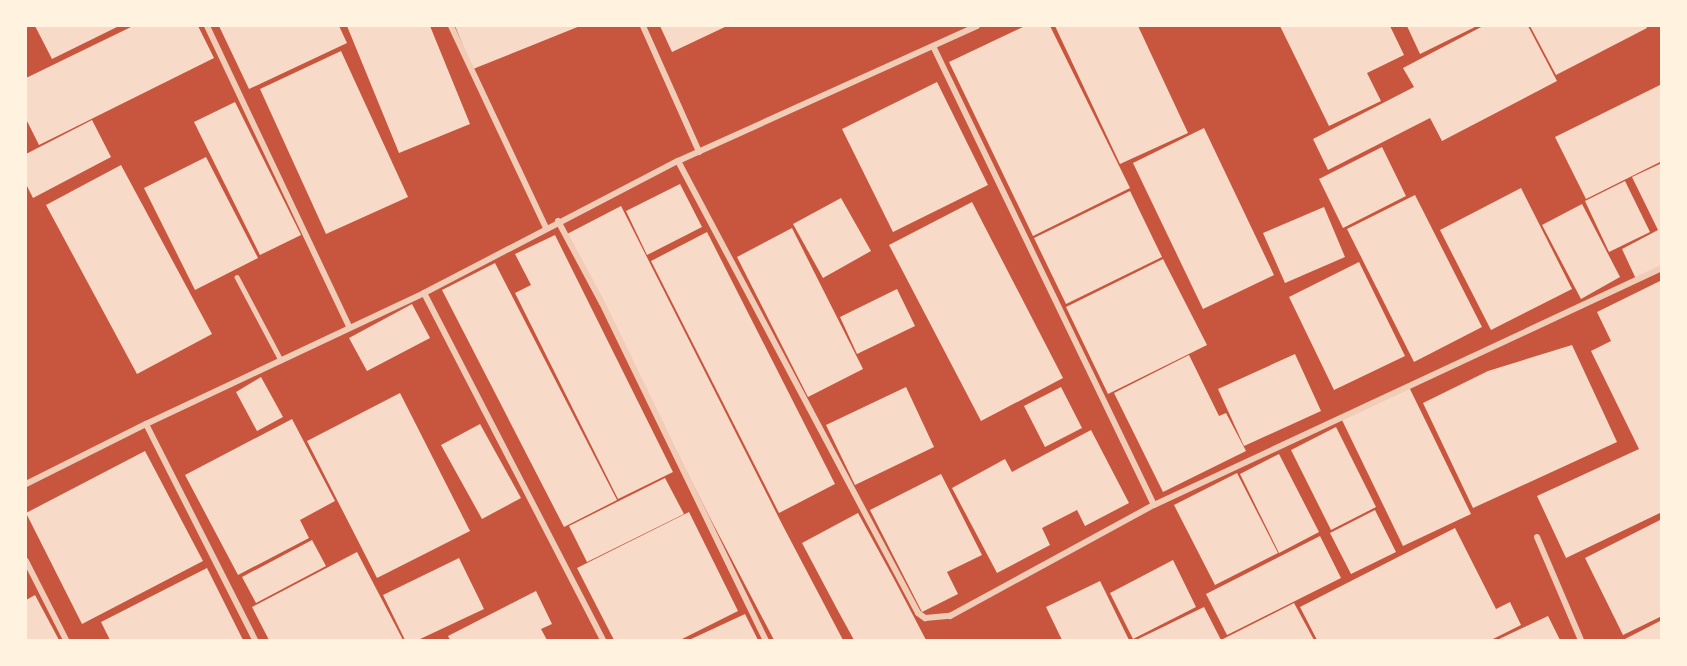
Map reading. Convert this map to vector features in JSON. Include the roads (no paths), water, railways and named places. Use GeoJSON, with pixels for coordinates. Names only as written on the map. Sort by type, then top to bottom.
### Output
{"type":"FeatureCollection","features":[{"type":"Feature","properties":{"kind":"street"},"geometry":{"type":"LineString","coordinates":[[207,26],[349,327]]}},
{"type":"Feature","properties":{"kind":"street"},"geometry":{"type":"LineString","coordinates":[[451,26],[546,228]]}},
{"type":"Feature","properties":{"kind":"street"},"geometry":{"type":"LineString","coordinates":[[643,26],[699,152]]}},
{"type":"Feature","properties":{"kind":"street"},"geometry":{"type":"LineString","coordinates":[[26,484],[146,424],[424,293],[558,221],[678,161],[977,26]]}},
{"type":"Feature","properties":{"kind":"street"},"geometry":{"type":"LineString","coordinates":[[933,46],[1154,505]]}},
{"type":"Feature","properties":{"kind":"street"},"geometry":{"type":"LineString","coordinates":[[678,161],[918,613],[925,618],[950,616],[1154,505],[1662,268]]}},
{"type":"Feature","properties":{"kind":"street"},"geometry":{"type":"LineString","coordinates":[[558,221],[602,303],[766,640]]}},
{"type":"Feature","properties":{"kind":"street"},"geometry":{"type":"LineString","coordinates":[[424,293],[603,640]]}},
{"type":"Feature","properties":{"kind":"street"},"geometry":{"type":"LineString","coordinates":[[146,424],[255,640]]}},
{"type":"Feature","properties":{"kind":"street"},"geometry":{"type":"LineString","coordinates":[[1537,537],[1581,640]]}},
{"type":"Feature","properties":{"kind":"street"},"geometry":{"type":"LineString","coordinates":[[26,561],[66,640]]}},
{"type":"Feature","properties":{"kind":"lane"},"geometry":{"type":"LineString","coordinates":[[237,277],[281,360]]}}]}
